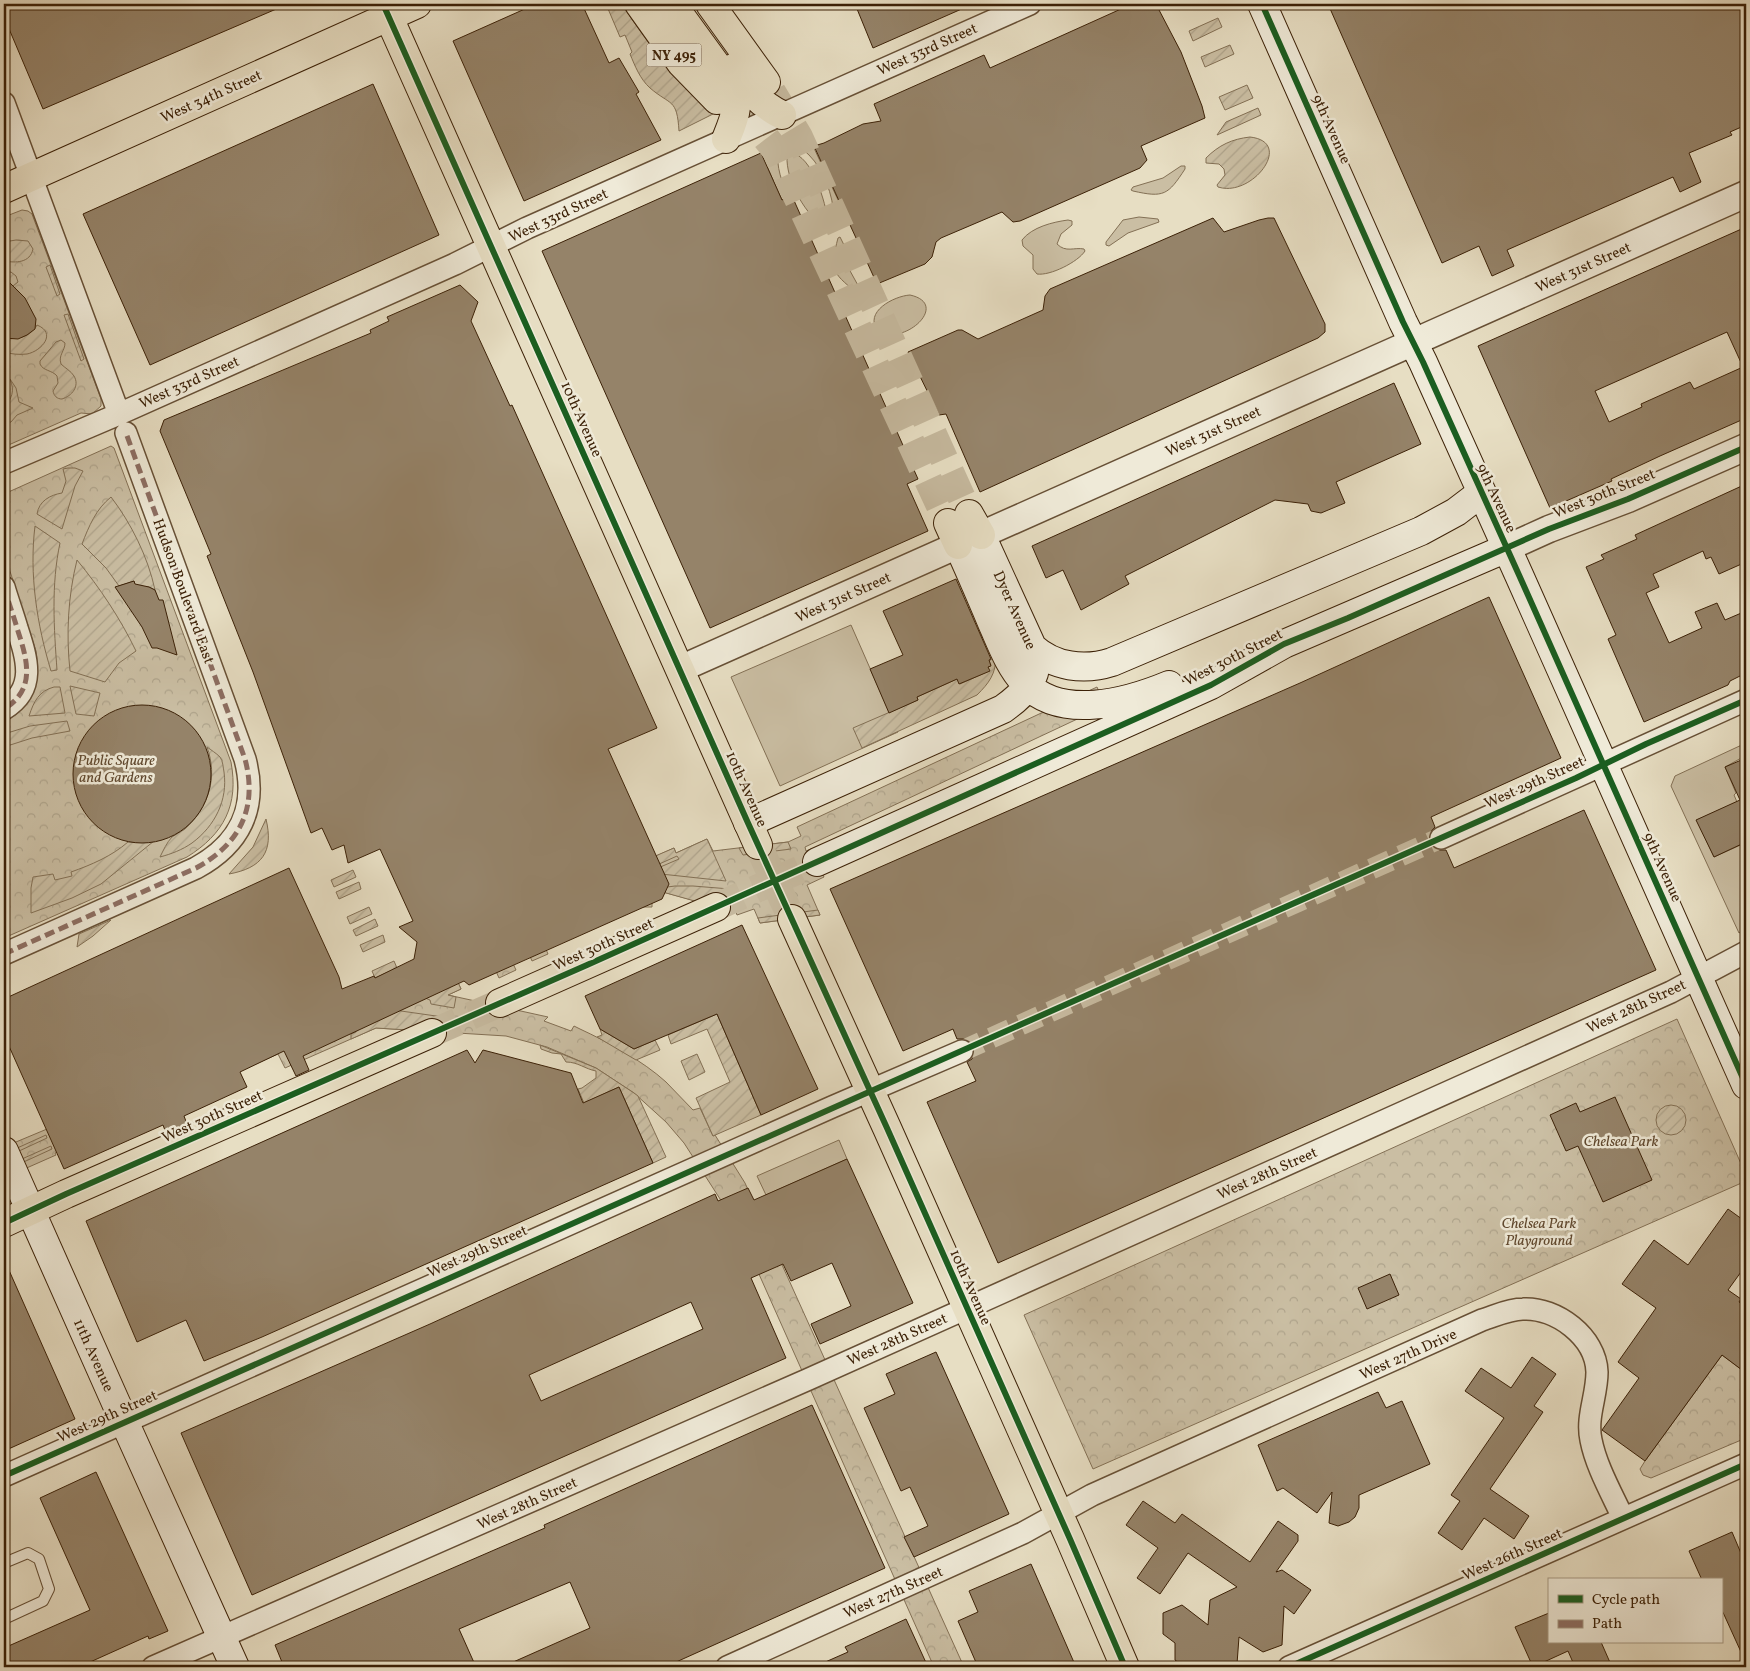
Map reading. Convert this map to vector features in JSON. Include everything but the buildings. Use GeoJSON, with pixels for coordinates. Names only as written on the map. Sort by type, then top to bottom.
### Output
{"type":"FeatureCollection","features":[{"type":"Feature","properties":{"kind":"main road","name":"West 34th Street"},"geometry":{"type":"LineString","coordinates":[[4,188],[386,10],[417,4]]}},
{"type":"Feature","properties":{"kind":"main road","name":"NY 495"},"geometry":{"type":"LineString","coordinates":[[639,4],[681,63],[717,100]]}},
{"type":"Feature","properties":{"kind":"main road"},"geometry":{"type":"LineString","coordinates":[[672,4],[735,94],[737,106],[734,120],[726,139]]}},
{"type":"Feature","properties":{"kind":"main road"},"geometry":{"type":"LineString","coordinates":[[687,4],[752,94],[765,106],[782,115]]}},
{"type":"Feature","properties":{"kind":"main road"},"geometry":{"type":"LineString","coordinates":[[710,4],[766,82]]}},
{"type":"Feature","properties":{"kind":"main road","name":"9th Avenue"},"geometry":{"type":"LineString","coordinates":[[1262,4],[1403,322],[1414,342],[1604,764],[1746,1085]]}},
{"type":"Feature","properties":{"kind":"main road","name":"10th Avenue"},"geometry":{"type":"LineString","coordinates":[[386,10],[753,834],[1003,709],[1020,696],[1029,686]]}},
{"type":"Feature","properties":{"kind":"main road"},"geometry":{"type":"LineString","coordinates":[[1032,647],[1045,656],[1067,665],[1095,666],[1112,662],[1421,531],[1456,512],[1481,493]]}},
{"type":"Feature","properties":{"kind":"main road","name":"Dyer Avenue"},"geometry":{"type":"LineString","coordinates":[[964,529],[1032,647],[1035,655],[1035,664],[1029,686]]}},
{"type":"Feature","properties":{"kind":"main road","name":"Dyer Avenue"},"geometry":{"type":"LineString","coordinates":[[964,529],[1010,662],[1029,686],[1038,693],[1053,700],[1074,704],[1106,704],[1143,696],[1205,669],[1284,644]]}},
{"type":"Feature","properties":{"kind":"main road","name":"West 30th Street"},"geometry":{"type":"LineString","coordinates":[[817,862],[1211,685],[1284,644],[1507,548]]}},
{"type":"Feature","properties":{"kind":"main road","name":"West 30th Street"},"geometry":{"type":"LineString","coordinates":[[500,1003],[716,907]]}},
{"type":"Feature","properties":{"kind":"main road","name":"10th Avenue"},"geometry":{"type":"LineString","coordinates":[[792,919],[1125,1667]]}},
{"type":"Feature","properties":{"kind":"main road","name":"West 30th Street"},"geometry":{"type":"LineString","coordinates":[[4,1224],[432,1033]]}},
{"type":"Feature","properties":{"kind":"main road","name":"11th Avenue"},"geometry":{"type":"LineString","coordinates":[[4,1151],[235,1667]]}},
{"type":"Feature","properties":{"kind":"street","name":"West 33rd Street"},"geometry":{"type":"LineString","coordinates":[[4,463],[123,424],[527,228],[1030,4]]}},
{"type":"Feature","properties":{"kind":"street","name":"Hudson Boulevard East"},"geometry":{"type":"LineString","coordinates":[[4,103],[244,753],[249,772],[250,789],[243,822],[235,837],[211,860],[4,954]]}},
{"type":"Feature","properties":{"kind":"street","name":"West 31st Street"},"geometry":{"type":"LineString","coordinates":[[680,669],[964,529],[1414,342],[1746,194]]}},
{"type":"Feature","properties":{"kind":"street","name":"West 30th Street"},"geometry":{"type":"LineString","coordinates":[[1507,548],[1549,529],[1628,498],[1746,446]]}},
{"type":"Feature","properties":{"kind":"street"},"geometry":{"type":"LineString","coordinates":[[4,587],[26,655],[27,667],[26,678],[20,695],[4,709]]}},
{"type":"Feature","properties":{"kind":"street","name":"West 29th Street"},"geometry":{"type":"LineString","coordinates":[[1440,838],[1746,700]]}},
{"type":"Feature","properties":{"kind":"street","name":"West 28th Street"},"geometry":{"type":"LineString","coordinates":[[153,1667],[791,1387],[1671,992],[1746,952]]}},
{"type":"Feature","properties":{"kind":"street","name":"West 29th Street"},"geometry":{"type":"LineString","coordinates":[[4,1476],[962,1051]]}},
{"type":"Feature","properties":{"kind":"street","name":"West 27th Drive"},"geometry":{"type":"LineString","coordinates":[[1058,1513],[1092,1495],[1482,1320],[1521,1308],[1545,1312],[1565,1321],[1590,1348],[1597,1370],[1589,1423],[1591,1441],[1622,1518]]}},
{"type":"Feature","properties":{"kind":"street","name":"West 26th Street"},"geometry":{"type":"LineString","coordinates":[[1289,1667],[1746,1464]]}},
{"type":"Feature","properties":{"kind":"street","name":"West 27th Street"},"geometry":{"type":"LineString","coordinates":[[727,1667],[1023,1533],[1058,1513]]}},
{"type":"Feature","properties":{"kind":"lane"},"geometry":{"type":"LineString","coordinates":[[4,1563],[28,1553],[39,1559],[49,1589],[43,1601],[4,1619]]}},
{"type":"Feature","properties":{"kind":"green space"},"geometry":{"type":"Polygon","coordinates":[[[606,4],[622,4],[664,62],[713,114],[679,131],[677,113],[672,104],[646,84],[630,54],[632,52],[625,35],[620,37],[606,4]]]}},
{"type":"Feature","properties":{"kind":"green space"},"geometry":{"type":"Polygon","coordinates":[[[1218,18],[1222,27],[1193,41],[1189,31],[1218,18]]]}},
{"type":"Feature","properties":{"kind":"green space"},"geometry":{"type":"Polygon","coordinates":[[[1230,45],[1234,54],[1205,67],[1201,57],[1230,45]]]}},
{"type":"Feature","properties":{"kind":"green space"},"geometry":{"type":"Polygon","coordinates":[[[1247,85],[1253,98],[1225,110],[1219,97],[1247,85]]]}},
{"type":"Feature","properties":{"kind":"green space"},"geometry":{"type":"Polygon","coordinates":[[[1258,108],[1261,115],[1217,135],[1226,122],[1258,108]]]}},
{"type":"Feature","properties":{"kind":"green space"},"geometry":{"type":"Polygon","coordinates":[[[807,133],[845,215],[837,219],[834,217],[830,192],[819,168],[809,155],[793,142],[794,139],[807,133]]]}},
{"type":"Feature","properties":{"kind":"green space"},"geometry":{"type":"Polygon","coordinates":[[[1250,137],[1263,141],[1269,148],[1269,158],[1264,168],[1244,185],[1231,188],[1218,187],[1217,185],[1225,175],[1224,169],[1219,164],[1206,163],[1206,158],[1226,143],[1250,137]]]}},
{"type":"Feature","properties":{"kind":"green space"},"geometry":{"type":"Polygon","coordinates":[[[774,147],[778,150],[779,168],[788,197],[782,200],[761,153],[774,147]]]}},
{"type":"Feature","properties":{"kind":"green space"},"geometry":{"type":"Polygon","coordinates":[[[791,153],[799,156],[805,162],[817,181],[827,214],[828,222],[825,225],[821,225],[814,219],[797,194],[787,165],[787,156],[791,153]]]}},
{"type":"Feature","properties":{"kind":"green space"},"geometry":{"type":"Polygon","coordinates":[[[1181,166],[1185,166],[1185,169],[1174,184],[1164,192],[1152,194],[1131,190],[1133,187],[1163,178],[1181,166]]]}},
{"type":"Feature","properties":{"kind":"green space"},"geometry":{"type":"Polygon","coordinates":[[[22,210],[32,214],[101,399],[101,406],[92,414],[81,413],[4,447],[4,217],[22,210]]]}},
{"type":"Feature","properties":{"kind":"green space"},"geometry":{"type":"Polygon","coordinates":[[[1139,217],[1158,219],[1159,222],[1128,233],[1109,246],[1106,245],[1106,242],[1123,220],[1139,217]]]}},
{"type":"Feature","properties":{"kind":"green space"},"geometry":{"type":"Polygon","coordinates":[[[1068,220],[1072,221],[1072,225],[1061,234],[1057,244],[1064,248],[1084,249],[1085,251],[1076,260],[1063,267],[1049,273],[1037,274],[1033,269],[1033,255],[1023,246],[1022,240],[1037,228],[1068,220]]]}},
{"type":"Feature","properties":{"kind":"green space"},"geometry":{"type":"Polygon","coordinates":[[[840,237],[844,245],[849,269],[860,289],[859,292],[856,292],[842,279],[835,269],[834,257],[838,238],[840,237]]]}},
{"type":"Feature","properties":{"kind":"green space"},"geometry":{"type":"Polygon","coordinates":[[[28,241],[33,249],[31,254],[22,261],[4,261],[4,242],[28,241]]]}},
{"type":"Feature","properties":{"kind":"green space"},"geometry":{"type":"Polygon","coordinates":[[[50,265],[60,294],[57,296],[46,267],[50,265]]]}},
{"type":"Feature","properties":{"kind":"green space"},"geometry":{"type":"Polygon","coordinates":[[[11,272],[16,276],[18,282],[13,286],[4,286],[4,273],[11,272]]]}},
{"type":"Feature","properties":{"kind":"green space"},"geometry":{"type":"Polygon","coordinates":[[[910,295],[921,300],[926,307],[925,315],[919,322],[910,329],[900,333],[889,334],[878,331],[874,324],[874,318],[882,306],[896,298],[910,295]]]}},
{"type":"Feature","properties":{"kind":"green space"},"geometry":{"type":"Polygon","coordinates":[[[68,314],[84,359],[81,361],[64,315],[68,314]]]}},
{"type":"Feature","properties":{"kind":"green space"},"geometry":{"type":"Polygon","coordinates":[[[37,325],[46,332],[47,337],[42,346],[27,354],[4,352],[4,337],[22,337],[31,332],[37,325]]]}},
{"type":"Feature","properties":{"kind":"green space"},"geometry":{"type":"Polygon","coordinates":[[[61,340],[65,343],[60,358],[61,364],[73,374],[76,380],[72,393],[62,399],[56,397],[53,391],[58,383],[57,376],[43,368],[40,364],[40,361],[56,342],[61,340]]]}},
{"type":"Feature","properties":{"kind":"green space"},"geometry":{"type":"Polygon","coordinates":[[[10,379],[16,388],[19,402],[33,408],[17,415],[11,422],[5,424],[4,408],[11,398],[12,391],[10,379]]]}},
{"type":"Feature","properties":{"kind":"green space","name":"Public Square and Gardens"},"geometry":{"type":"Polygon","coordinates":[[[111,446],[114,448],[231,762],[233,792],[226,817],[219,828],[200,848],[187,857],[4,938],[4,722],[22,709],[28,701],[36,683],[37,663],[36,651],[4,553],[4,494],[111,446]]]}},
{"type":"Feature","properties":{"kind":"green space"},"geometry":{"type":"Polygon","coordinates":[[[63,469],[83,471],[75,486],[62,529],[37,514],[38,509],[46,499],[62,493],[66,481],[63,469]]]}},
{"type":"Feature","properties":{"kind":"green space"},"geometry":{"type":"Polygon","coordinates":[[[111,497],[138,541],[148,565],[155,590],[149,587],[135,586],[134,581],[119,586],[106,568],[82,544],[97,512],[111,497]]]}},
{"type":"Feature","properties":{"kind":"green space"},"geometry":{"type":"Polygon","coordinates":[[[35,526],[60,543],[54,591],[57,670],[51,671],[38,618],[33,562],[35,526]]]}},
{"type":"Feature","properties":{"kind":"green space"},"geometry":{"type":"Polygon","coordinates":[[[77,560],[109,604],[136,651],[119,663],[105,682],[70,671],[69,615],[77,560]]]}},
{"type":"Feature","properties":{"kind":"green space"},"geometry":{"type":"Polygon","coordinates":[[[851,625],[898,732],[780,786],[731,677],[851,625]]]}},
{"type":"Feature","properties":{"kind":"green space"},"geometry":{"type":"Polygon","coordinates":[[[996,656],[995,668],[991,678],[977,695],[862,748],[853,728],[918,700],[917,697],[957,679],[960,684],[989,671],[988,667],[991,665],[989,661],[996,656]]]}},
{"type":"Feature","properties":{"kind":"green space"},"geometry":{"type":"Polygon","coordinates":[[[70,686],[100,693],[94,716],[76,714],[70,686]]]}},
{"type":"Feature","properties":{"kind":"green space"},"geometry":{"type":"Polygon","coordinates":[[[60,687],[65,713],[29,716],[38,697],[44,691],[60,687]]]}},
{"type":"Feature","properties":{"kind":"green space"},"geometry":{"type":"Polygon","coordinates":[[[1097,687],[1105,706],[805,847],[806,851],[811,849],[824,877],[807,885],[820,915],[760,923],[754,909],[737,915],[736,912],[652,889],[652,907],[636,907],[541,938],[548,954],[532,961],[525,945],[508,953],[516,970],[499,978],[491,960],[455,976],[461,989],[448,995],[548,1017],[544,1021],[571,1031],[574,1026],[636,1059],[666,1082],[693,1110],[700,1108],[713,1136],[715,1135],[745,1183],[964,1667],[934,1667],[750,1254],[722,1202],[684,1143],[666,1122],[634,1093],[596,1068],[547,1047],[506,1036],[376,1028],[285,1068],[278,1054],[55,1153],[56,1155],[4,1178],[4,1147],[674,848],[676,853],[707,839],[713,851],[788,842],[801,836],[797,827],[1097,687]]]}},
{"type":"Feature","properties":{"kind":"green space"},"geometry":{"type":"Polygon","coordinates":[[[67,721],[70,731],[32,738],[4,747],[4,734],[30,726],[67,721]]]}},
{"type":"Feature","properties":{"kind":"green space"},"geometry":{"type":"Polygon","coordinates":[[[1746,743],[1746,757],[1725,767],[1736,793],[1734,795],[1737,802],[1697,820],[1714,857],[1745,843],[1746,928],[1739,933],[1671,786],[1675,776],[1746,743]]]}},
{"type":"Feature","properties":{"kind":"green space"},"geometry":{"type":"Polygon","coordinates":[[[207,747],[220,757],[223,764],[224,793],[218,812],[207,829],[192,843],[176,852],[160,857],[170,839],[185,829],[200,811],[205,801],[209,791],[212,769],[207,747]]]}},
{"type":"Feature","properties":{"kind":"green space"},"geometry":{"type":"Polygon","coordinates":[[[266,819],[268,841],[263,857],[250,868],[229,874],[253,847],[266,819]]]}},
{"type":"Feature","properties":{"kind":"green space"},"geometry":{"type":"Polygon","coordinates":[[[707,839],[726,881],[661,874],[658,868],[679,859],[677,856],[657,865],[653,857],[674,848],[676,853],[707,839]]]}},
{"type":"Feature","properties":{"kind":"green space"},"geometry":{"type":"Polygon","coordinates":[[[154,841],[101,884],[72,898],[31,913],[33,877],[53,874],[55,880],[72,876],[71,872],[101,860],[128,842],[154,841]]]}},
{"type":"Feature","properties":{"kind":"green space"},"geometry":{"type":"Polygon","coordinates":[[[788,842],[791,849],[743,855],[739,848],[788,842]]]}},
{"type":"Feature","properties":{"kind":"green space"},"geometry":{"type":"Polygon","coordinates":[[[353,870],[356,877],[334,887],[331,880],[353,870]]]}},
{"type":"Feature","properties":{"kind":"green space"},"geometry":{"type":"Polygon","coordinates":[[[359,882],[361,889],[339,899],[336,892],[359,882]]]}},
{"type":"Feature","properties":{"kind":"green space"},"geometry":{"type":"Polygon","coordinates":[[[675,886],[730,889],[733,897],[723,909],[652,889],[675,886]]]}},
{"type":"Feature","properties":{"kind":"green space"},"geometry":{"type":"Polygon","coordinates":[[[369,907],[372,914],[350,924],[347,917],[369,907]]]}},
{"type":"Feature","properties":{"kind":"green space"},"geometry":{"type":"Polygon","coordinates":[[[818,910],[820,915],[760,923],[758,918],[818,910]]]}},
{"type":"Feature","properties":{"kind":"green space"},"geometry":{"type":"Polygon","coordinates":[[[375,919],[378,926],[356,936],[353,930],[375,919]]]}},
{"type":"Feature","properties":{"kind":"green space"},"geometry":{"type":"Polygon","coordinates":[[[111,920],[93,936],[77,947],[79,934],[111,920]]]}},
{"type":"Feature","properties":{"kind":"green space"},"geometry":{"type":"Polygon","coordinates":[[[383,935],[385,942],[363,952],[360,945],[383,935]]]}},
{"type":"Feature","properties":{"kind":"green space"},"geometry":{"type":"Polygon","coordinates":[[[394,961],[397,968],[375,978],[372,971],[394,961]]]}},
{"type":"Feature","properties":{"kind":"green space"},"geometry":{"type":"Polygon","coordinates":[[[455,976],[461,989],[448,995],[456,997],[454,1008],[431,1004],[430,1000],[425,998],[455,976]]]}},
{"type":"Feature","properties":{"kind":"green space"},"geometry":{"type":"Polygon","coordinates":[[[394,1010],[443,1017],[440,1032],[376,1028],[351,1039],[351,1034],[356,1032],[355,1024],[394,1010]]]}},
{"type":"Feature","properties":{"kind":"green space"},"geometry":{"type":"Polygon","coordinates":[[[717,1014],[761,1115],[713,1136],[696,1098],[730,1082],[707,1029],[671,1044],[668,1035],[717,1014]]]}},
{"type":"Feature","properties":{"kind":"green space","name":"Chelsea Park"},"geometry":{"type":"Polygon","coordinates":[[[1677,1019],[1746,1175],[1746,1181],[1093,1469],[1024,1315],[1677,1019]]]}},
{"type":"Feature","properties":{"kind":"green space"},"geometry":{"type":"Polygon","coordinates":[[[600,1029],[634,1049],[655,1040],[660,1050],[636,1060],[597,1037],[602,1035],[600,1029]]]}},
{"type":"Feature","properties":{"kind":"green space"},"geometry":{"type":"Polygon","coordinates":[[[540,1045],[596,1068],[638,1096],[666,1157],[653,1163],[619,1087],[584,1103],[578,1089],[596,1078],[596,1071],[566,1062],[561,1054],[541,1049],[540,1045]]]}},
{"type":"Feature","properties":{"kind":"green space"},"geometry":{"type":"Polygon","coordinates":[[[697,1054],[705,1072],[689,1080],[681,1061],[697,1054]]]}},
{"type":"Feature","properties":{"kind":"green space"},"geometry":{"type":"Polygon","coordinates":[[[1671,1105],[1681,1110],[1686,1120],[1681,1130],[1671,1135],[1661,1130],[1656,1120],[1661,1110],[1671,1105]]]}},
{"type":"Feature","properties":{"kind":"green space"},"geometry":{"type":"Polygon","coordinates":[[[46,1135],[47,1138],[4,1158],[4,1154],[46,1135]]]}},
{"type":"Feature","properties":{"kind":"green space"},"geometry":{"type":"Polygon","coordinates":[[[839,1140],[847,1159],[766,1195],[757,1176],[839,1140]]]}},
{"type":"Feature","properties":{"kind":"green space"},"geometry":{"type":"Polygon","coordinates":[[[51,1146],[52,1149],[4,1171],[4,1167],[51,1146]]]}},
{"type":"Feature","properties":{"kind":"green space"},"geometry":{"type":"Polygon","coordinates":[[[1722,1355],[1746,1373],[1746,1438],[1651,1478],[1643,1475],[1640,1469],[1645,1461],[1722,1355]]]}},
{"type":"Feature","properties":{"kind":"tunnel"},"geometry":{"type":"LineString","coordinates":[[772,92],[799,137],[969,514]]}},
{"type":"Feature","properties":{"kind":"tunnel"},"geometry":{"type":"LineString","coordinates":[[734,112],[762,133],[776,151],[948,523]]}},
{"type":"Feature","properties":{"kind":"tunnel"},"geometry":{"type":"LineString","coordinates":[[962,1051],[1441,838]]}},
{"type":"Feature","properties":{"kind":"tunnel"},"geometry":{"type":"LineString","coordinates":[[758,845],[792,919]]}},
{"type":"Feature","properties":{"kind":"tunnel"},"geometry":{"type":"LineString","coordinates":[[774,881],[817,862]]}},
{"type":"Feature","properties":{"kind":"tunnel"},"geometry":{"type":"LineString","coordinates":[[716,907],[774,881]]}},
{"type":"Feature","properties":{"kind":"tunnel"},"geometry":{"type":"LineString","coordinates":[[432,1033],[500,1003]]}},
{"type":"Feature","properties":{"kind":"marked path"},"geometry":{"type":"LineString","coordinates":[[4,954],[196,868],[224,848],[242,823],[247,809],[249,793],[245,759],[126,433]]}},
{"type":"Feature","properties":{"kind":"marked path"},"geometry":{"type":"LineString","coordinates":[[4,587],[24,651],[27,673],[21,692],[4,709]]}},
{"type":"Feature","properties":{"kind":"cycle path"},"geometry":{"type":"LineString","coordinates":[[383,4],[748,823],[887,1128],[1125,1667]]}},
{"type":"Feature","properties":{"kind":"cycle path"},"geometry":{"type":"LineString","coordinates":[[1262,4],[1746,1085]]}},
{"type":"Feature","properties":{"kind":"cycle path"},"geometry":{"type":"LineString","coordinates":[[4,1223],[587,965],[1211,685],[1284,644],[1348,618],[1549,529],[1628,499],[1746,447]]}},
{"type":"Feature","properties":{"kind":"cycle path"},"geometry":{"type":"LineString","coordinates":[[4,1476],[1576,778],[1646,744],[1746,700]]}},
{"type":"Feature","properties":{"kind":"cycle path"},"geometry":{"type":"LineString","coordinates":[[1289,1667],[1746,1464]]}},
{"type":"Feature","properties":{"kind":"park label","name":"Chelsea Park Playground"},"geometry":{"type":"Point","coordinates":[1539,1232]}}]}
